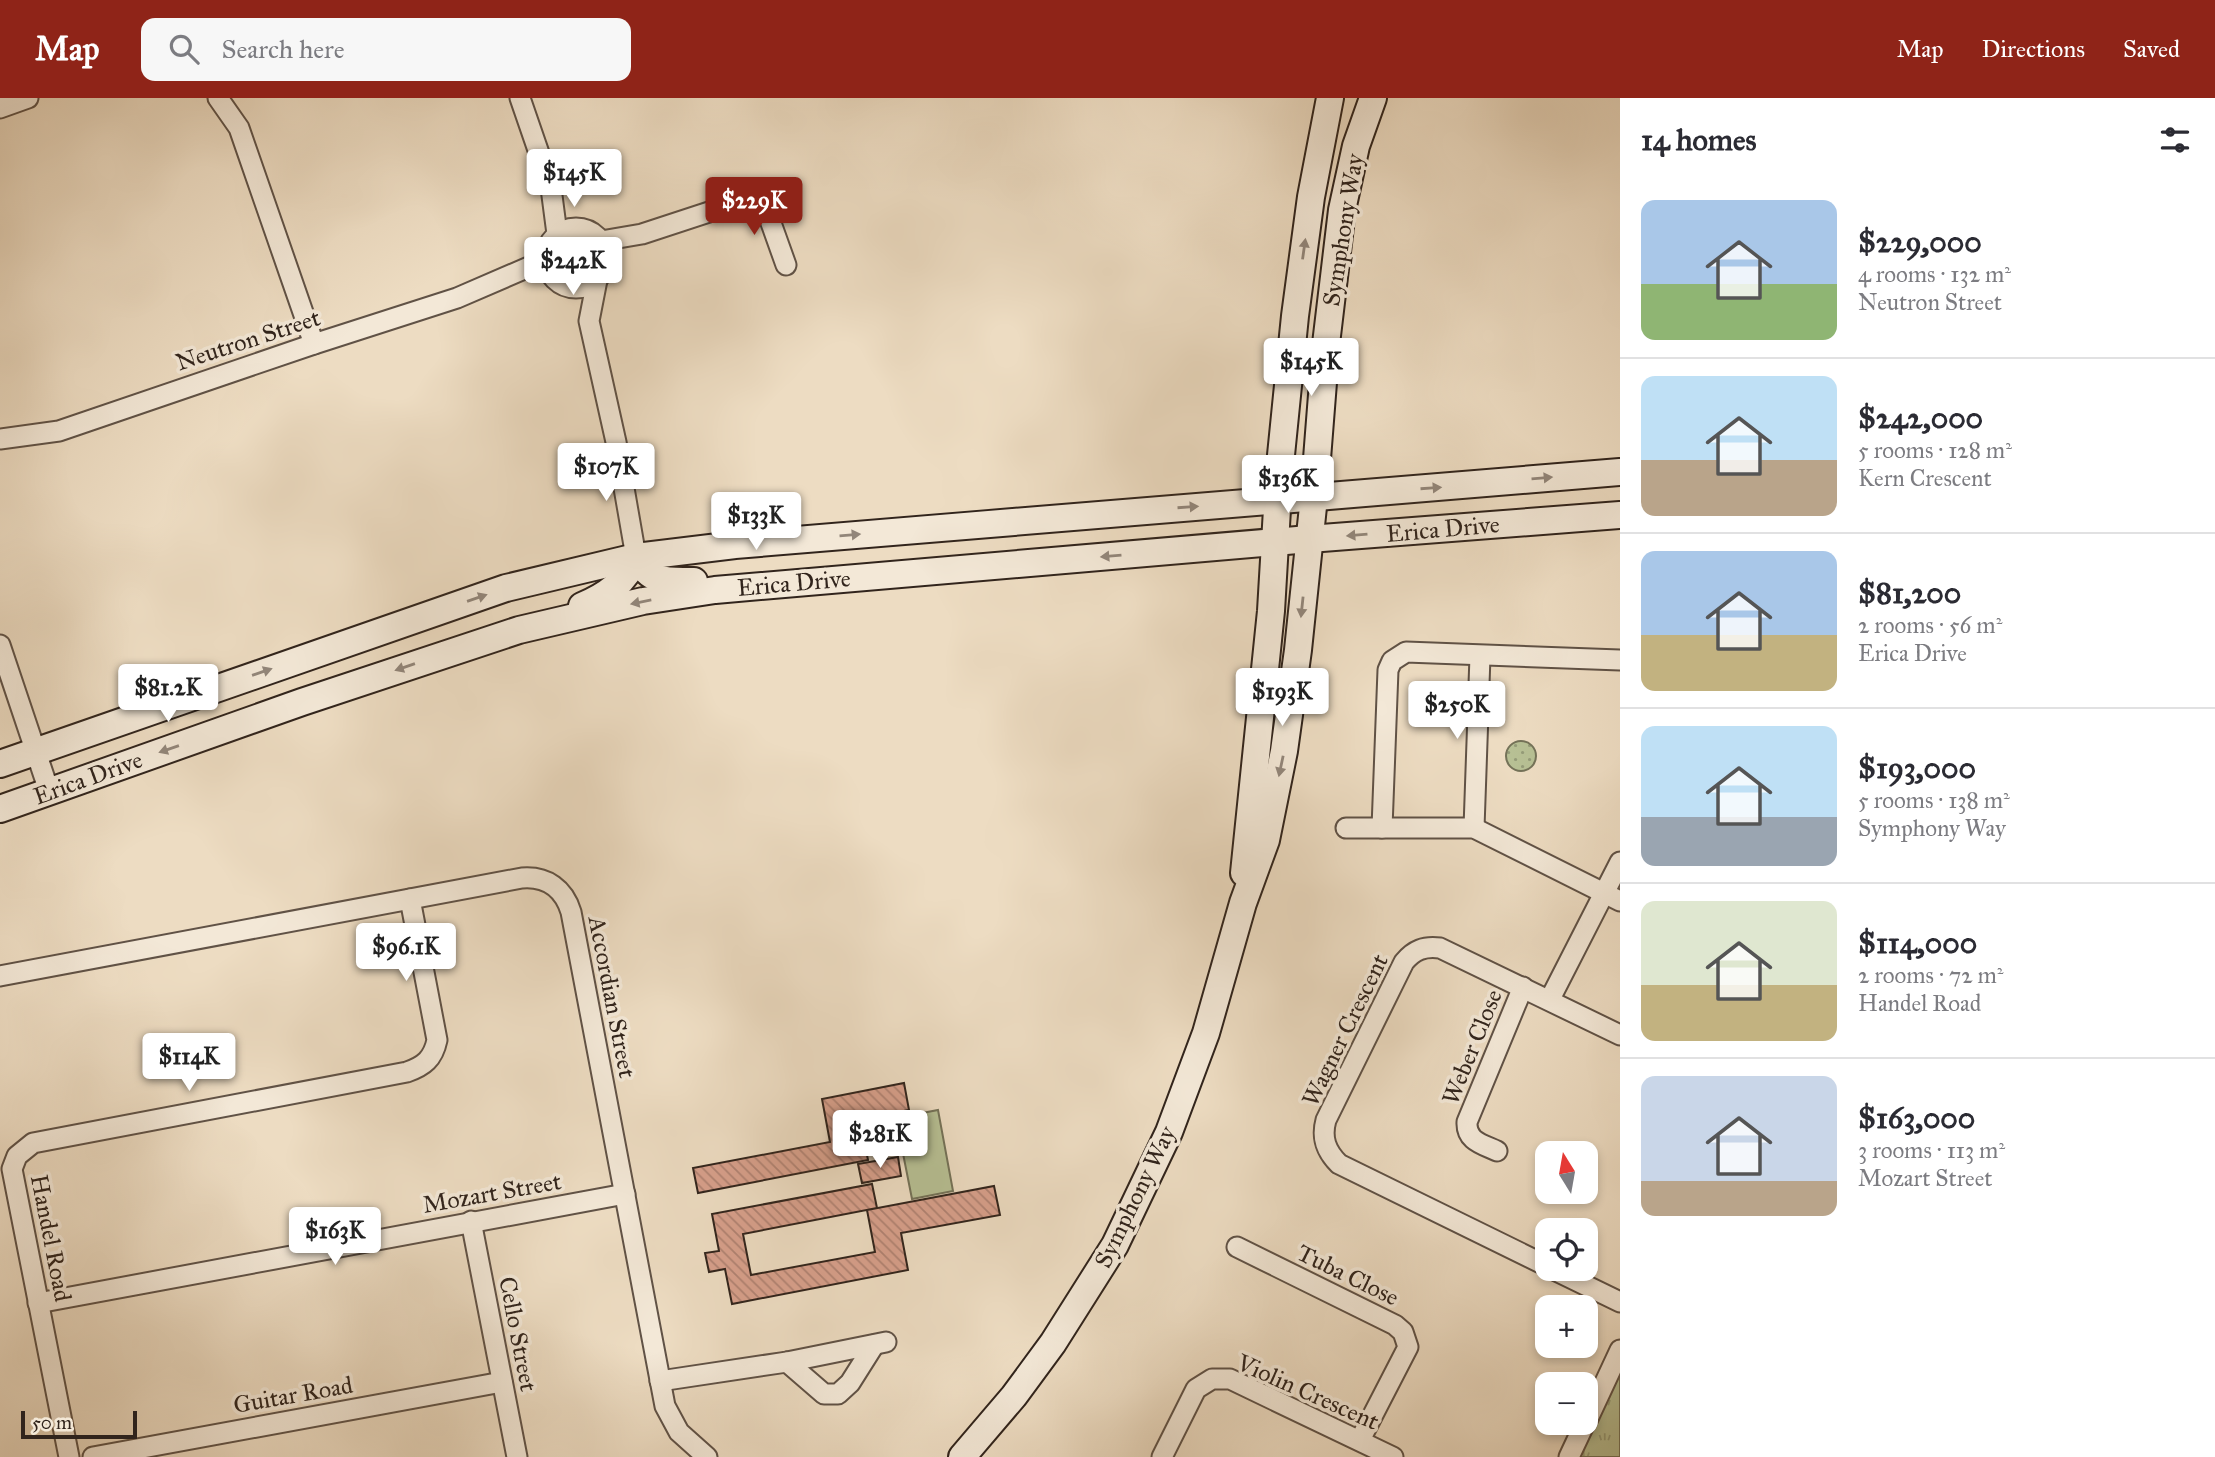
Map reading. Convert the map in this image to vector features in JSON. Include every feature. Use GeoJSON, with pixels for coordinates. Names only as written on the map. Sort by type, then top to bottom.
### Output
{"type":"FeatureCollection","features":[{"type":"Feature","properties":{"kind":"main road","name":"Symphony Way"},"geometry":{"type":"LineString","coordinates":[[1242,903],[1246,839],[1271,611],[1295,316],[1313,184],[1330,98]]}},
{"type":"Feature","properties":{"kind":"main road","name":"Symphony Way"},"geometry":{"type":"LineString","coordinates":[[962,1457],[1053,1343],[1115,1245],[1169,1132],[1206,1033],[1242,903],[1266,840],[1284,751],[1314,497],[1326,344],[1342,210],[1356,146],[1373,98]]}},
{"type":"Feature","properties":{"kind":"main road","name":"Erica Drive"},"geometry":{"type":"LineString","coordinates":[[0,764],[506,588],[636,557],[736,545],[1620,472]]}},
{"type":"Feature","properties":{"kind":"main road","name":"Erica Drive"},"geometry":{"type":"LineString","coordinates":[[0,809],[434,657],[540,624],[643,601],[703,592],[860,578],[1620,515]]}},
{"type":"Feature","properties":{"kind":"main road"},"geometry":{"type":"LineString","coordinates":[[636,557],[648,575],[669,581],[771,575],[860,578]]}},
{"type":"Feature","properties":{"kind":"main road"},"geometry":{"type":"LineString","coordinates":[[540,624],[599,599],[618,585],[629,572],[636,557]]}},
{"type":"Feature","properties":{"kind":"street"},"geometry":{"type":"LineString","coordinates":[[0,108],[28,98]]}},
{"type":"Feature","properties":{"kind":"street"},"geometry":{"type":"LineString","coordinates":[[218,98],[239,128],[314,344]]}},
{"type":"Feature","properties":{"kind":"street"},"geometry":{"type":"LineString","coordinates":[[520,98],[566,231]]}},
{"type":"Feature","properties":{"kind":"street"},"geometry":{"type":"LineString","coordinates":[[601,241],[642,234],[761,195],[786,265]]}},
{"type":"Feature","properties":{"kind":"street"},"geometry":{"type":"LineString","coordinates":[[589,321],[605,250],[594,234],[566,231],[546,250],[554,275],[589,321],[636,557]]}},
{"type":"Feature","properties":{"kind":"street"},"geometry":{"type":"LineString","coordinates":[[554,275],[582,288],[642,234]]}},
{"type":"Feature","properties":{"kind":"street","name":"Neutron Street"},"geometry":{"type":"LineString","coordinates":[[0,439],[59,431],[457,298],[508,276],[554,275]]}},
{"type":"Feature","properties":{"kind":"street"},"geometry":{"type":"LineString","coordinates":[[0,645],[49,791]]}},
{"type":"Feature","properties":{"kind":"street"},"geometry":{"type":"LineString","coordinates":[[1382,828],[1388,670],[1392,661],[1406,652],[1620,660]]}},
{"type":"Feature","properties":{"kind":"street"},"geometry":{"type":"LineString","coordinates":[[1474,828],[1480,656]]}},
{"type":"Feature","properties":{"kind":"street"},"geometry":{"type":"LineString","coordinates":[[1346,828],[1474,828],[1612,897]]}},
{"type":"Feature","properties":{"kind":"street"},"geometry":{"type":"LineString","coordinates":[[1550,999],[1612,897],[1620,862]]}},
{"type":"Feature","properties":{"kind":"street","name":"Accordian Street"},"geometry":{"type":"LineString","coordinates":[[0,976],[531,878],[548,882],[563,894],[571,912],[665,1406],[673,1423],[707,1457]]}},
{"type":"Feature","properties":{"kind":"street","name":"Handel Road"},"geometry":{"type":"LineString","coordinates":[[69,1457],[12,1169],[23,1149],[33,1143],[407,1072],[429,1060],[435,1051],[437,1040],[410,900]]}},
{"type":"Feature","properties":{"kind":"street","name":"Wagner Crescent"},"geometry":{"type":"LineString","coordinates":[[1535,1260],[1339,1164],[1329,1154],[1323,1131],[1404,962],[1409,955],[1428,947],[1440,947],[1620,1035]]}},
{"type":"Feature","properties":{"kind":"street","name":"Weber Close"},"geometry":{"type":"LineString","coordinates":[[1497,1151],[1470,1138],[1467,1122],[1523,987]]}},
{"type":"Feature","properties":{"kind":"street","name":"Mozart Street"},"geometry":{"type":"LineString","coordinates":[[38,1303],[625,1194]]}},
{"type":"Feature","properties":{"kind":"street","name":"Cello Street"},"geometry":{"type":"LineString","coordinates":[[471,1221],[517,1457]]}},
{"type":"Feature","properties":{"kind":"street","name":"Tuba Close"},"geometry":{"type":"LineString","coordinates":[[1237,1247],[1395,1325],[1403,1332],[1408,1347],[1360,1440]]}},
{"type":"Feature","properties":{"kind":"street"},"geometry":{"type":"LineString","coordinates":[[1577,1281],[1620,1302]]}},
{"type":"Feature","properties":{"kind":"street"},"geometry":{"type":"LineString","coordinates":[[660,1381],[787,1362],[880,1343],[838,1394],[824,1394],[787,1362]]}},
{"type":"Feature","properties":{"kind":"street"},"geometry":{"type":"LineString","coordinates":[[1598,1396],[1620,1350]]}},
{"type":"Feature","properties":{"kind":"street","name":"Violin Crescent"},"geometry":{"type":"LineString","coordinates":[[1162,1457],[1196,1389],[1212,1379],[1230,1379],[1394,1457]]}},
{"type":"Feature","properties":{"kind":"street","name":"Guitar Road"},"geometry":{"type":"LineString","coordinates":[[93,1457],[502,1382]]}},
{"type":"Feature","properties":{"kind":"street"},"geometry":{"type":"LineString","coordinates":[[1569,1457],[1579,1435]]}},
{"type":"Feature","properties":{"kind":"green space"},"geometry":{"type":"Polygon","coordinates":[[[1521,741],[1532,745],[1536,756],[1532,767],[1521,771],[1510,767],[1506,756],[1510,745],[1521,741]]]}},
{"type":"Feature","properties":{"kind":"green space"},"geometry":{"type":"Polygon","coordinates":[[[938,1110],[953,1191],[912,1199],[896,1118],[938,1110]]]}},
{"type":"Feature","properties":{"kind":"green space"},"geometry":{"type":"Polygon","coordinates":[[[1620,1371],[1620,1457],[1578,1457],[1589,1435],[1598,1435],[1598,1416],[1620,1371]]]}},
{"type":"Feature","properties":{"kind":"building"},"geometry":{"type":"Polygon","coordinates":[[[904,1083],[909,1110],[860,1119],[868,1160],[698,1193],[693,1168],[830,1142],[822,1099],[904,1083]]]}},
{"type":"Feature","properties":{"kind":"building"},"geometry":{"type":"Polygon","coordinates":[[[898,1157],[901,1176],[862,1183],[858,1164],[898,1157]]]}},
{"type":"Feature","properties":{"kind":"building"},"geometry":{"type":"Polygon","coordinates":[[[872,1184],[877,1208],[743,1234],[751,1275],[875,1252],[867,1210],[994,1186],[1000,1215],[901,1233],[908,1270],[732,1304],[725,1269],[709,1272],[705,1253],[719,1251],[712,1214],[872,1184]]]}}]}
